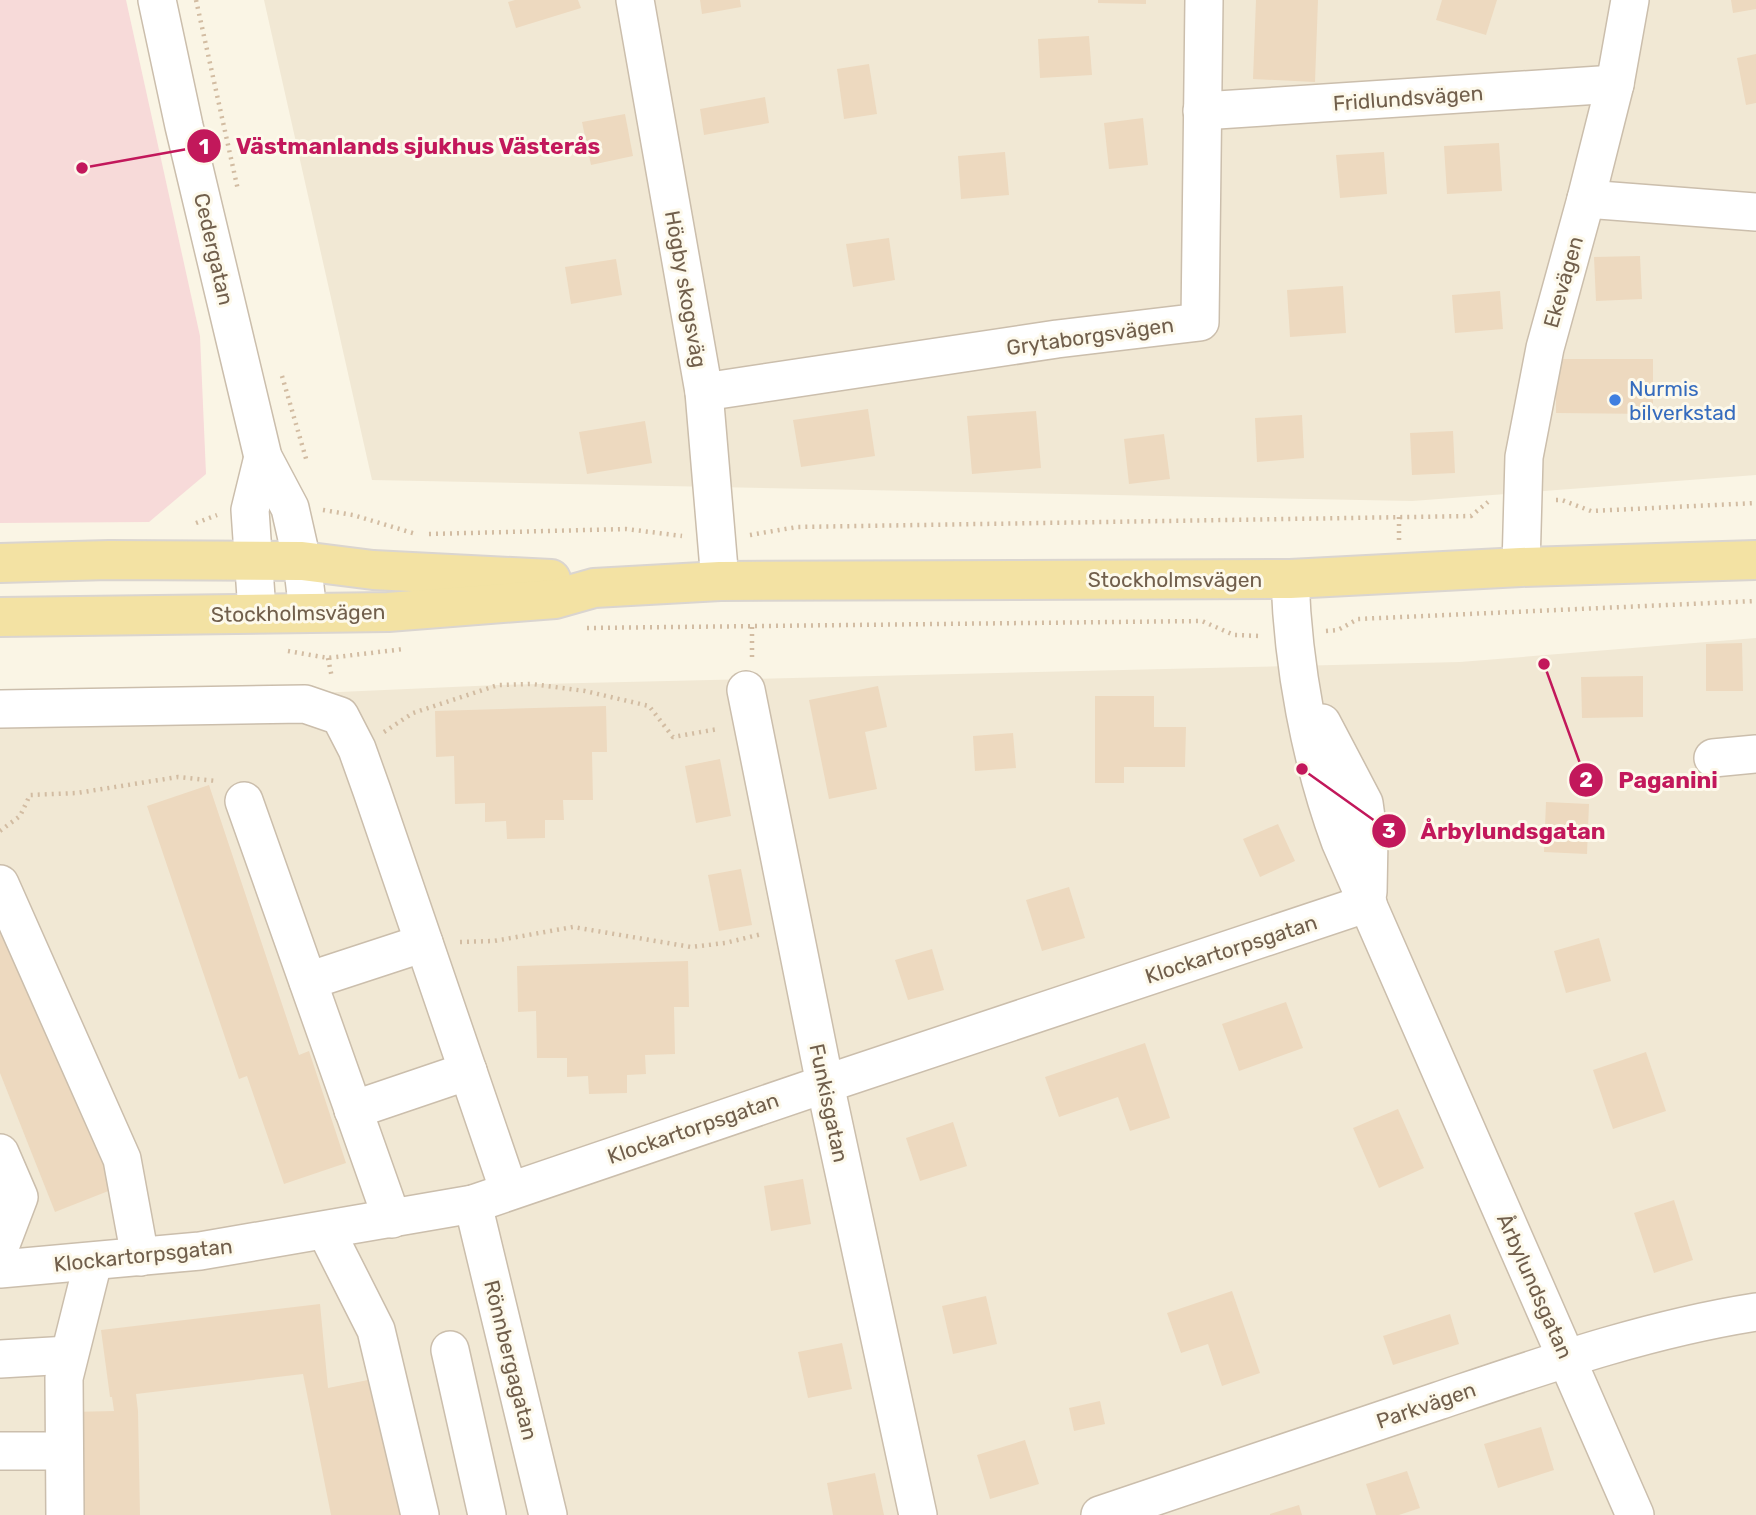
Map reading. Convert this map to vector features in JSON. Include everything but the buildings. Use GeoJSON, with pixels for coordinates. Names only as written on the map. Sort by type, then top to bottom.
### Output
{"type":"FeatureCollection","features":[{"type":"Feature","properties":{"kind":"main road","name":"Stockholmsvägen"},"geometry":{"type":"LineString","coordinates":[[0,617],[388,612],[555,599],[594,588],[720,581],[1290,579],[1756,559]]}},
{"type":"Feature","properties":{"kind":"main road","name":"Stockholmsvägen"},"geometry":{"type":"LineString","coordinates":[[0,563],[302,561],[373,570],[553,579],[594,588]]}},
{"type":"Feature","properties":{"kind":"street","name":"Cedergatan"},"geometry":{"type":"LineString","coordinates":[[157,0],[263,457],[290,508],[302,561],[308,612]]}},
{"type":"Feature","properties":{"kind":"street","name":"Högby skogsväg"},"geometry":{"type":"LineString","coordinates":[[635,0],[704,392],[720,581]]}},
{"type":"Feature","properties":{"kind":"street","name":"Grytaborgsvägen"},"geometry":{"type":"LineString","coordinates":[[704,392],[1044,341],[1200,322],[1204,0]]}},
{"type":"Feature","properties":{"kind":"street","name":"Ekevägen"},"geometry":{"type":"LineString","coordinates":[[1521,567],[1524,457],[1545,348],[1587,199],[1615,84],[1630,0]]}},
{"type":"Feature","properties":{"kind":"street","name":"Fridlundsvägen"},"geometry":{"type":"LineString","coordinates":[[1202,111],[1615,84]]}},
{"type":"Feature","properties":{"kind":"street"},"geometry":{"type":"LineString","coordinates":[[1587,199],[1756,212]]}},
{"type":"Feature","properties":{"kind":"street","name":"Cedergatan"},"geometry":{"type":"LineString","coordinates":[[257,612],[250,510],[263,457]]}},
{"type":"Feature","properties":{"kind":"street","name":"Årbylundsgatan"},"geometry":{"type":"LineString","coordinates":[[1290,579],[1292,634],[1298,677],[1329,810],[1635,1515]]}},
{"type":"Feature","properties":{"kind":"street"},"geometry":{"type":"LineString","coordinates":[[0,709],[305,704],[340,716],[357,749],[509,1191]]}},
{"type":"Feature","properties":{"kind":"street","name":"Funkisgatan"},"geometry":{"type":"LineString","coordinates":[[749,706],[825,1084],[918,1515]]}},
{"type":"Feature","properties":{"kind":"street"},"geometry":{"type":"LineString","coordinates":[[1713,758],[1756,754]]}},
{"type":"Feature","properties":{"kind":"street"},"geometry":{"type":"LineString","coordinates":[[244,802],[392,1219]]}},
{"type":"Feature","properties":{"kind":"street"},"geometry":{"type":"LineString","coordinates":[[0,884],[121,1159],[140,1257]]}},
{"type":"Feature","properties":{"kind":"street","name":"Klockartorpsgatan"},"geometry":{"type":"LineString","coordinates":[[0,1269],[200,1251],[473,1204],[1368,903]]}},
{"type":"Feature","properties":{"kind":"street"},"geometry":{"type":"LineString","coordinates":[[308,981],[424,943]]}},
{"type":"Feature","properties":{"kind":"street"},"geometry":{"type":"LineString","coordinates":[[354,1110],[468,1071]]}},
{"type":"Feature","properties":{"kind":"street"},"geometry":{"type":"LineString","coordinates":[[0,1153],[19,1198],[0,1247]]}},
{"type":"Feature","properties":{"kind":"street","name":"Rönnbergagatan"},"geometry":{"type":"LineString","coordinates":[[473,1204],[548,1515]]}},
{"type":"Feature","properties":{"kind":"street"},"geometry":{"type":"LineString","coordinates":[[327,1231],[376,1330],[420,1515]]}},
{"type":"Feature","properties":{"kind":"street"},"geometry":{"type":"LineString","coordinates":[[65,1515],[64,1378],[93,1262]]}},
{"type":"Feature","properties":{"kind":"street","name":"Parkvägen"},"geometry":{"type":"LineString","coordinates":[[1100,1515],[1567,1358],[1672,1329],[1756,1312]]}},
{"type":"Feature","properties":{"kind":"street"},"geometry":{"type":"LineString","coordinates":[[450,1350],[484,1499],[537,1470]]}},
{"type":"Feature","properties":{"kind":"street"},"geometry":{"type":"LineString","coordinates":[[0,1359],[69,1355]]}},
{"type":"Feature","properties":{"kind":"street"},"geometry":{"type":"LineString","coordinates":[[0,1451],[64,1451]]}},
{"type":"Feature","properties":{"kind":"path"},"geometry":{"type":"LineString","coordinates":[[196,0],[240,198]]}},
{"type":"Feature","properties":{"kind":"path"},"geometry":{"type":"LineString","coordinates":[[280,366],[293,420],[309,468]]}},
{"type":"Feature","properties":{"kind":"path"},"geometry":{"type":"LineString","coordinates":[[319,501],[321,509],[363,517],[415,534],[467,535],[626,529],[684,537],[734,537],[797,527],[1471,516],[1485,502],[1562,500],[1591,511],[1756,503]]}},
{"type":"Feature","properties":{"kind":"path"},"geometry":{"type":"LineString","coordinates":[[585,628],[1202,621],[1234,635],[1259,636],[1338,630],[1358,620],[1756,601]]}},
{"type":"Feature","properties":{"kind":"path"},"geometry":{"type":"LineString","coordinates":[[283,650],[328,658],[409,649]]}},
{"type":"Feature","properties":{"kind":"path"},"geometry":{"type":"LineString","coordinates":[[357,749],[413,713],[498,685],[533,684],[585,691],[649,706],[673,737],[749,706]]}},
{"type":"Feature","properties":{"kind":"path"},"geometry":{"type":"LineString","coordinates":[[0,831],[20,816],[30,795],[77,793],[178,778],[216,781],[239,790],[244,802]]}},
{"type":"Feature","properties":{"kind":"path"},"geometry":{"type":"LineString","coordinates":[[424,943],[494,941],[573,927],[691,947],[724,943],[771,932],[791,915]]}},
{"type":"Feature","properties":{"kind":"shaded area"},"geometry":{"type":"Polygon","coordinates":[[[0,0],[126,0],[200,336],[206,474],[149,522],[0,523],[0,0]]]}},
{"type":"Feature","properties":{"kind":"shaded area"},"geometry":{"type":"Polygon","coordinates":[[[264,0],[1756,0],[1756,475],[1412,501],[372,480],[264,0]]]}},
{"type":"Feature","properties":{"kind":"shaded area"},"geometry":{"type":"Polygon","coordinates":[[[1756,638],[1756,1515],[0,1515],[0,707],[498,685],[1460,662],[1756,638]]]}},
{"type":"Feature","properties":{"kind":"place","name":"Västmanlands sjukhus Västerås"},"geometry":{"type":"Point","coordinates":[82,168]}},
{"type":"Feature","properties":{"kind":"place","name":"Nurmis bilverkstad"},"geometry":{"type":"Point","coordinates":[1615,400]}},
{"type":"Feature","properties":{"kind":"place","name":"Paganini"},"geometry":{"type":"Point","coordinates":[1544,664]}},
{"type":"Feature","properties":{"kind":"place","name":"Årbylundsgatan"},"geometry":{"type":"Point","coordinates":[1302,769]}}]}
